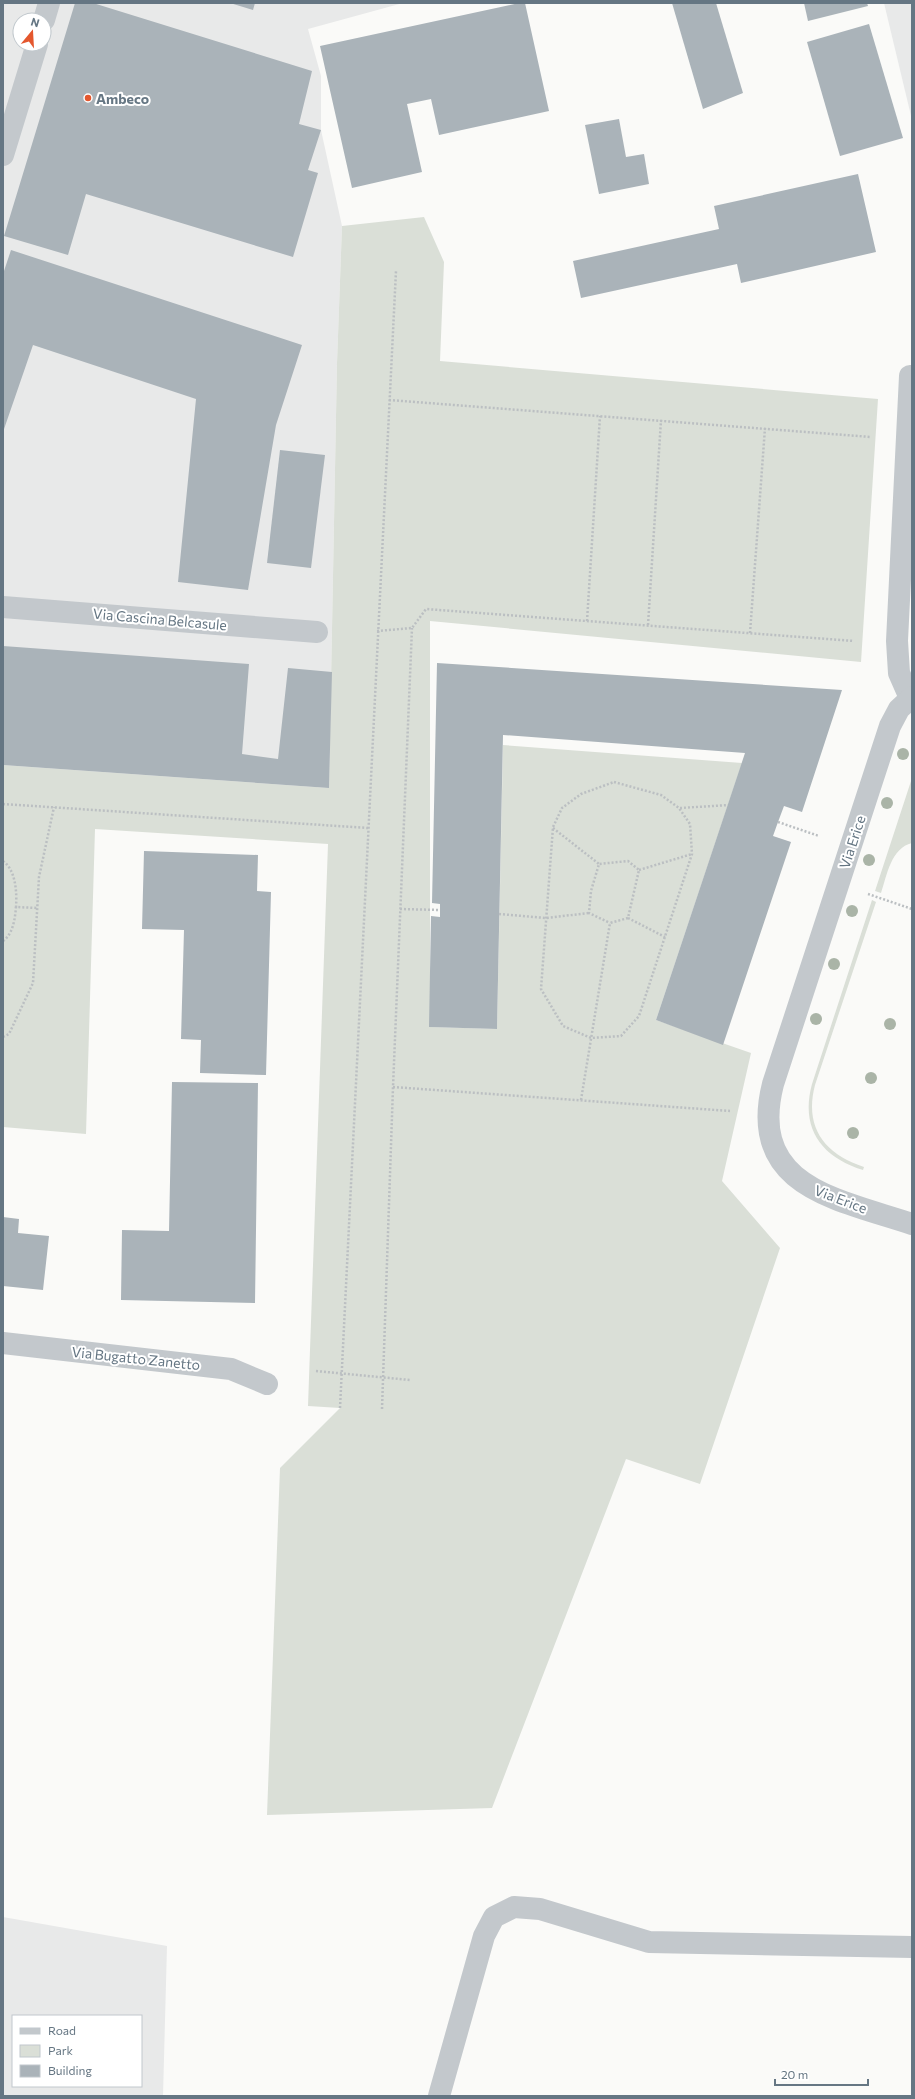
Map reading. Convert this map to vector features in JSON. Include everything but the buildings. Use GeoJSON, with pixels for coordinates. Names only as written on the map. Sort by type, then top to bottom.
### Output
{"type":"FeatureCollection","features":[{"type":"Feature","properties":{"kind":"street"},"geometry":{"type":"LineString","coordinates":[[3,154],[35,52]]}},
{"type":"Feature","properties":{"kind":"street","name":"Via Erice"},"geometry":{"type":"LineString","coordinates":[[910,376],[897,641],[899,673],[911,698],[899,709],[890,726],[773,1084],[768,1116],[770,1138],[777,1156],[790,1172],[800,1180],[824,1195],[912,1224]]}},
{"type":"Feature","properties":{"kind":"street","name":"Via Cascina Belcasule"},"geometry":{"type":"LineString","coordinates":[[3,607],[317,632]]}},
{"type":"Feature","properties":{"kind":"street","name":"Via Bugatto Zanetto"},"geometry":{"type":"LineString","coordinates":[[3,1343],[231,1369],[267,1384]]}},
{"type":"Feature","properties":{"kind":"street"},"geometry":{"type":"LineString","coordinates":[[439,2096],[484,1936],[494,1917],[514,1907],[540,1909],[649,1942],[912,1947]]}},
{"type":"Feature","properties":{"kind":"path"},"geometry":{"type":"LineString","coordinates":[[340,1408],[396,272]]}},
{"type":"Feature","properties":{"kind":"path"},"geometry":{"type":"LineString","coordinates":[[390,400],[871,437]]}},
{"type":"Feature","properties":{"kind":"path"},"geometry":{"type":"LineString","coordinates":[[587,621],[600,416]]}},
{"type":"Feature","properties":{"kind":"path"},"geometry":{"type":"LineString","coordinates":[[648,625],[661,420]]}},
{"type":"Feature","properties":{"kind":"path"},"geometry":{"type":"LineString","coordinates":[[750,633],[765,428]]}},
{"type":"Feature","properties":{"kind":"path"},"geometry":{"type":"LineString","coordinates":[[382,1409],[393,1087],[412,628],[426,609],[854,641]]}},
{"type":"Feature","properties":{"kind":"path"},"geometry":{"type":"LineString","coordinates":[[378,631],[412,628]]}},
{"type":"Feature","properties":{"kind":"path"},"geometry":{"type":"LineString","coordinates":[[614,782],[661,795],[679,808],[690,824],[692,854],[665,937],[639,1016],[621,1036],[591,1038],[563,1026],[542,989],[552,828],[562,808],[576,797],[614,782]]}},
{"type":"Feature","properties":{"kind":"path"},"geometry":{"type":"LineString","coordinates":[[3,804],[368,828]]}},
{"type":"Feature","properties":{"kind":"path"},"geometry":{"type":"LineString","coordinates":[[679,808],[728,805]]}},
{"type":"Feature","properties":{"kind":"path"},"geometry":{"type":"LineString","coordinates":[[3,1037],[9,1034],[33,983],[39,877],[54,807]]}},
{"type":"Feature","properties":{"kind":"path"},"geometry":{"type":"LineString","coordinates":[[778,822],[820,836]]}},
{"type":"Feature","properties":{"kind":"path"},"geometry":{"type":"LineString","coordinates":[[552,828],[599,864],[628,861],[639,870]]}},
{"type":"Feature","properties":{"kind":"path"},"geometry":{"type":"LineString","coordinates":[[639,870],[692,854]]}},
{"type":"Feature","properties":{"kind":"path"},"geometry":{"type":"LineString","coordinates":[[3,861],[8,864],[16,885],[16,907],[12,928],[8,938],[3,941]]}},
{"type":"Feature","properties":{"kind":"path"},"geometry":{"type":"LineString","coordinates":[[589,913],[591,891],[599,864]]}},
{"type":"Feature","properties":{"kind":"path"},"geometry":{"type":"LineString","coordinates":[[628,918],[639,870]]}},
{"type":"Feature","properties":{"kind":"path"},"geometry":{"type":"LineString","coordinates":[[868,894],[912,910]]}},
{"type":"Feature","properties":{"kind":"path"},"geometry":{"type":"LineString","coordinates":[[16,907],[37,908]]}},
{"type":"Feature","properties":{"kind":"path"},"geometry":{"type":"LineString","coordinates":[[400,909],[440,910]]}},
{"type":"Feature","properties":{"kind":"path"},"geometry":{"type":"LineString","coordinates":[[499,914],[546,918],[589,913],[610,923],[628,918],[665,937]]}},
{"type":"Feature","properties":{"kind":"path"},"geometry":{"type":"LineString","coordinates":[[581,1100],[610,923]]}},
{"type":"Feature","properties":{"kind":"path"},"geometry":{"type":"LineString","coordinates":[[393,1087],[730,1111]]}},
{"type":"Feature","properties":{"kind":"path"},"geometry":{"type":"LineString","coordinates":[[316,1371],[410,1380]]}},
{"type":"Feature","properties":{"kind":"shaded area"},"geometry":{"type":"Polygon","coordinates":[[[3,3],[403,3],[308,29],[321,76],[321,130],[342,226],[337,363],[329,788],[3,765],[3,3]]]}},
{"type":"Feature","properties":{"kind":"shaded area"},"geometry":{"type":"Polygon","coordinates":[[[884,3],[912,3],[912,120],[884,3]]]}},
{"type":"Feature","properties":{"kind":"shaded area"},"geometry":{"type":"Polygon","coordinates":[[[3,1917],[167,1946],[163,2096],[3,2096],[3,1917]]]}},
{"type":"Feature","properties":{"kind":"green space"},"geometry":{"type":"Polygon","coordinates":[[[424,217],[444,262],[440,361],[878,399],[861,662],[430,621],[430,1027],[497,1029],[503,745],[742,763],[656,1020],[751,1053],[722,1181],[780,1248],[700,1484],[626,1459],[492,1808],[267,1815],[280,1468],[340,1408],[308,1406],[328,844],[95,829],[86,1134],[3,1127],[3,765],[329,788],[337,363],[342,226],[424,217]]]}},
{"type":"Feature","properties":{"kind":"green space"},"geometry":{"type":"Polygon","coordinates":[[[912,778],[912,843],[899,850],[895,856],[891,863],[881,893],[875,891],[912,778]]]}},
{"type":"Feature","properties":{"kind":"green space"},"geometry":{"type":"Polygon","coordinates":[[[872,900],[876,902],[815,1085],[812,1100],[812,1114],[820,1137],[838,1155],[864,1167],[863,1170],[836,1157],[825,1149],[817,1139],[809,1114],[809,1100],[812,1084],[872,900]]]}},
{"type":"Feature","properties":{"kind":"place","name":"Ambeco"},"geometry":{"type":"Point","coordinates":[88,98]}}]}
